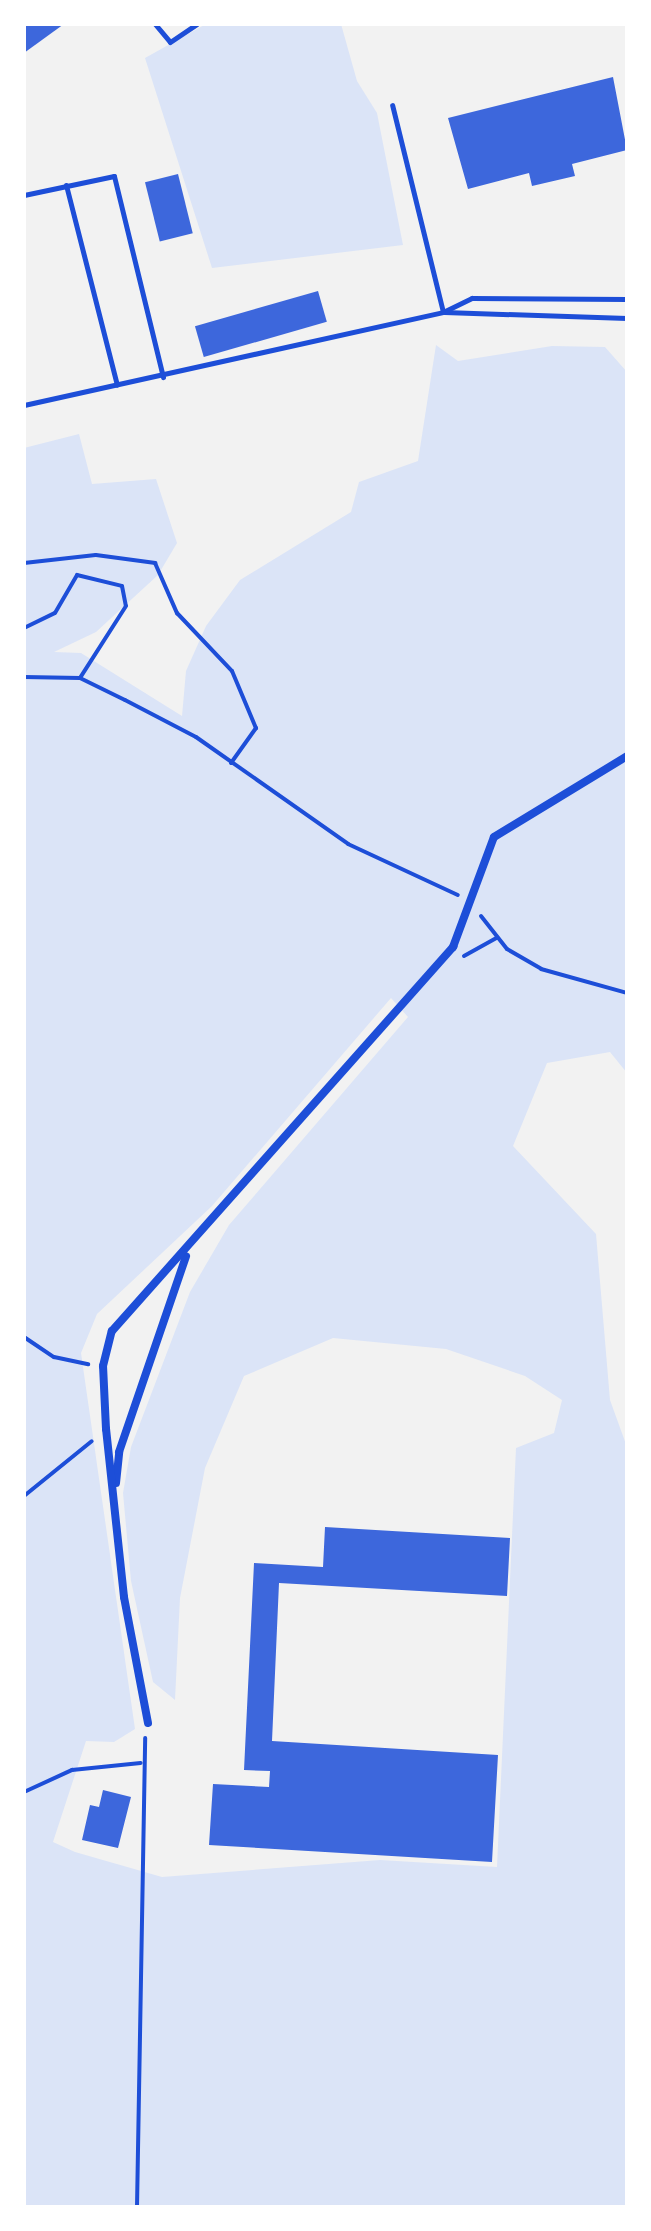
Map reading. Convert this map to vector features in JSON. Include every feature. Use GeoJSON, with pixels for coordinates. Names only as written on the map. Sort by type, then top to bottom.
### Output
{"type":"FeatureCollection","features":[{"type":"Feature","properties":{"kind":"street"},"geometry":{"type":"LineString","coordinates":[[148,1723],[106,1429],[103,1366],[112,1331],[132,1302],[188,1251],[442,960],[467,921],[471,899],[494,837],[627,756]]}},
{"type":"Feature","properties":{"kind":"street"},"geometry":{"type":"LineString","coordinates":[[114,1497],[119,1452],[188,1251]]}},
{"type":"Feature","properties":{"kind":"lane"},"geometry":{"type":"LineString","coordinates":[[155,24],[170,42],[197,24]]}},
{"type":"Feature","properties":{"kind":"lane"},"geometry":{"type":"LineString","coordinates":[[392,105],[443,312]]}},
{"type":"Feature","properties":{"kind":"lane"},"geometry":{"type":"LineString","coordinates":[[24,195],[114,176],[163,377]]}},
{"type":"Feature","properties":{"kind":"lane"},"geometry":{"type":"LineString","coordinates":[[66,185],[117,385]]}},
{"type":"Feature","properties":{"kind":"lane"},"geometry":{"type":"LineString","coordinates":[[24,405],[163,377],[443,312],[472,298],[627,299]]}},
{"type":"Feature","properties":{"kind":"lane"},"geometry":{"type":"LineString","coordinates":[[443,312],[475,317],[627,318]]}},
{"type":"Feature","properties":{"kind":"path"},"geometry":{"type":"LineString","coordinates":[[24,563],[96,555],[155,563],[177,613],[232,671],[256,728],[230,763]]}},
{"type":"Feature","properties":{"kind":"path"},"geometry":{"type":"LineString","coordinates":[[24,628],[55,613],[77,575],[122,586],[126,606],[80,678]]}},
{"type":"Feature","properties":{"kind":"path"},"geometry":{"type":"LineString","coordinates":[[24,677],[80,678],[230,763],[348,844],[471,899],[497,938],[541,969],[627,993]]}},
{"type":"Feature","properties":{"kind":"path"},"geometry":{"type":"LineString","coordinates":[[442,960],[478,954],[497,938]]}},
{"type":"Feature","properties":{"kind":"path"},"geometry":{"type":"LineString","coordinates":[[24,1337],[54,1357],[103,1366]]}},
{"type":"Feature","properties":{"kind":"path"},"geometry":{"type":"LineString","coordinates":[[24,1496],[106,1429]]}},
{"type":"Feature","properties":{"kind":"path"},"geometry":{"type":"LineString","coordinates":[[137,2207],[144,2067],[141,1763],[148,1723]]}},
{"type":"Feature","properties":{"kind":"path"},"geometry":{"type":"LineString","coordinates":[[24,1792],[72,1770],[141,1763]]}},
{"type":"Feature","properties":{"kind":"shaded area"},"geometry":{"type":"Polygon","coordinates":[[[206,24],[341,24],[357,81],[377,113],[403,245],[212,268],[145,58],[206,24]]]}},
{"type":"Feature","properties":{"kind":"shaded area"},"geometry":{"type":"Polygon","coordinates":[[[436,345],[458,361],[552,346],[605,347],[627,372],[627,1073],[610,1052],[547,1063],[513,1146],[596,1234],[610,1400],[627,1447],[627,2205],[24,2207],[24,448],[79,434],[92,484],[156,479],[177,543],[158,575],[96,632],[54,652],[81,653],[182,716],[186,671],[206,626],[240,580],[351,512],[359,482],[418,461],[436,345]],[[391,998],[212,1206],[97,1314],[81,1353],[135,1729],[114,1742],[86,1741],[53,1842],[75,1852],[162,1877],[380,1860],[497,1867],[516,1448],[554,1433],[562,1400],[525,1376],[446,1349],[333,1338],[244,1376],[205,1468],[180,1598],[175,1700],[153,1682],[131,1581],[123,1493],[131,1447],[190,1292],[229,1225],[408,1017],[391,998]]]}},
{"type":"Feature","properties":{"kind":"building"},"geometry":{"type":"Polygon","coordinates":[[[24,24],[64,24],[24,53],[24,24]]]}},
{"type":"Feature","properties":{"kind":"building"},"geometry":{"type":"Polygon","coordinates":[[[613,77],[627,150],[572,164],[575,176],[532,186],[529,173],[468,189],[448,118],[613,77]]]}},
{"type":"Feature","properties":{"kind":"building"},"geometry":{"type":"Polygon","coordinates":[[[178,174],[193,233],[160,241],[145,182],[178,174]]]}},
{"type":"Feature","properties":{"kind":"building"},"geometry":{"type":"Polygon","coordinates":[[[318,291],[327,322],[204,357],[195,326],[318,291]]]}},
{"type":"Feature","properties":{"kind":"building"},"geometry":{"type":"Polygon","coordinates":[[[325,1527],[510,1538],[507,1596],[279,1583],[272,1741],[498,1755],[492,1862],[209,1845],[213,1784],[269,1787],[270,1771],[244,1770],[254,1563],[323,1567],[325,1527]]]}},
{"type":"Feature","properties":{"kind":"building"},"geometry":{"type":"Polygon","coordinates":[[[103,1790],[131,1797],[118,1848],[82,1840],[90,1805],[99,1807],[103,1790]]]}}]}
